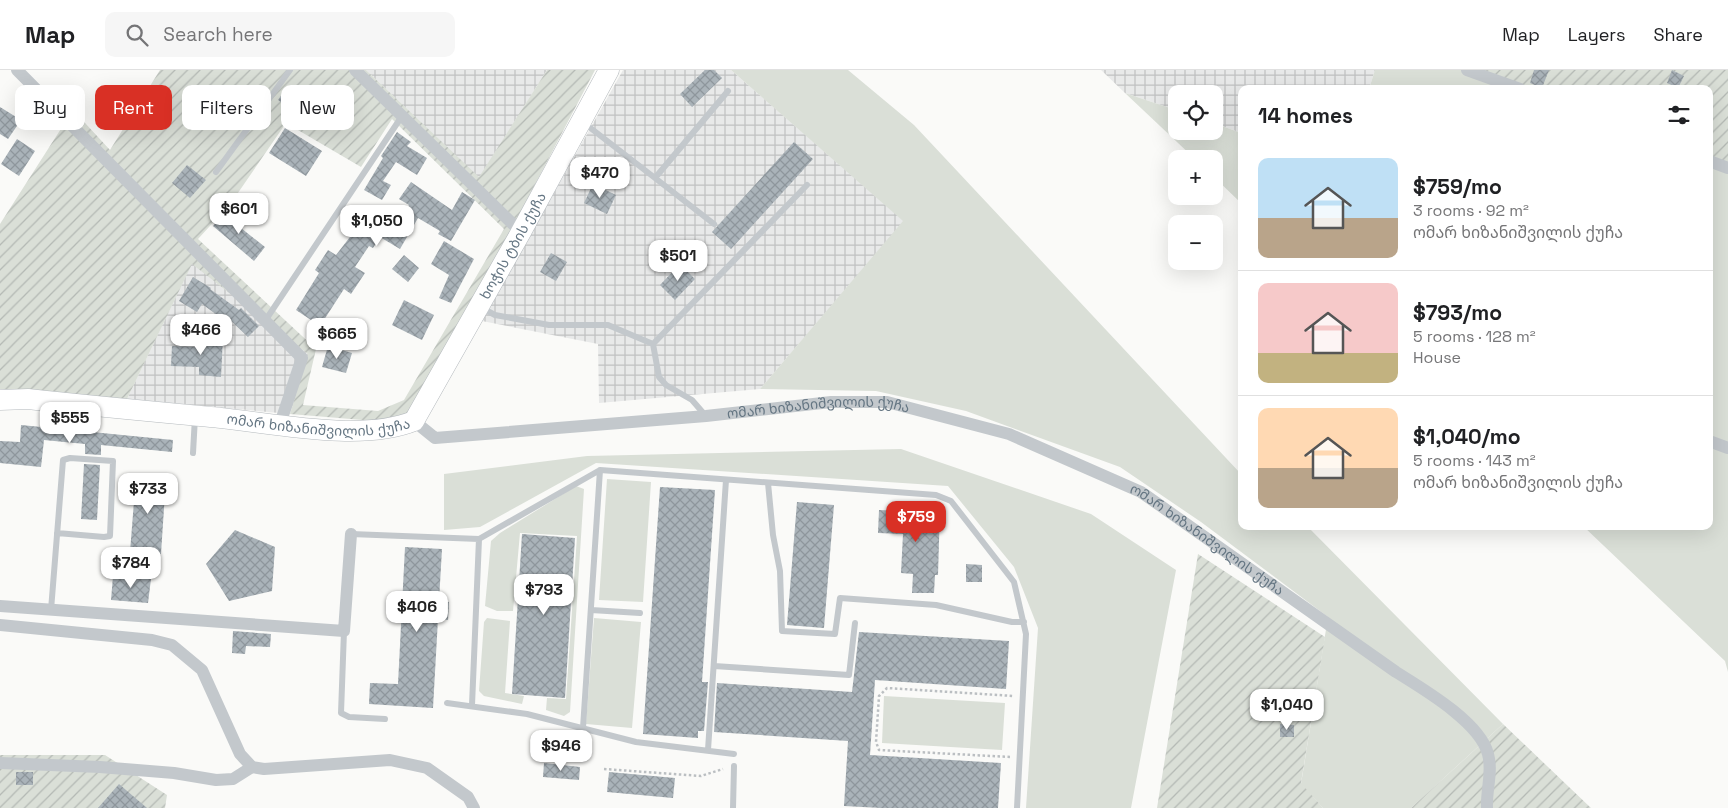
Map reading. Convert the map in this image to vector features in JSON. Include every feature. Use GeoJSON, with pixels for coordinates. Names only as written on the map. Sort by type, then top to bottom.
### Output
{"type":"FeatureCollection","features":[{"type":"Feature","properties":{"kind":"main road","name":"ხოჭის ტბის ქუჩა"},"geometry":{"type":"LineString","coordinates":[[414,421],[522,232],[609,70]]}},
{"type":"Feature","properties":{"kind":"main road","name":"ომარ ხიზანიშვილის ქუჩა"},"geometry":{"type":"LineString","coordinates":[[0,400],[28,399],[280,424],[377,431],[399,427],[414,421]]}},
{"type":"Feature","properties":{"kind":"street"},"geometry":{"type":"LineString","coordinates":[[17,70],[302,358],[280,424]]}},
{"type":"Feature","properties":{"kind":"street"},"geometry":{"type":"LineString","coordinates":[[355,70],[522,232]]}},
{"type":"Feature","properties":{"kind":"street"},"geometry":{"type":"LineString","coordinates":[[1468,70],[1489,83]]}},
{"type":"Feature","properties":{"kind":"street"},"geometry":{"type":"LineString","coordinates":[[1713,162],[1728,168]]}},
{"type":"Feature","properties":{"kind":"street","name":"ომარ ხიზანიშვილის ქუჩა"},"geometry":{"type":"LineString","coordinates":[[414,421],[434,438],[706,416],[831,402],[887,402],[1009,434],[1140,492],[1396,672],[1434,696],[1479,736],[1488,753],[1490,777],[1487,808]]}},
{"type":"Feature","properties":{"kind":"street"},"geometry":{"type":"LineString","coordinates":[[1713,443],[1728,448]]}},
{"type":"Feature","properties":{"kind":"street"},"geometry":{"type":"LineString","coordinates":[[0,606],[344,631],[351,534]]}},
{"type":"Feature","properties":{"kind":"street"},"geometry":{"type":"LineString","coordinates":[[0,625],[152,640],[172,645],[202,670],[240,754],[252,767],[264,769],[390,760],[427,768],[468,798],[474,808]]}},
{"type":"Feature","properties":{"kind":"street"},"geometry":{"type":"LineString","coordinates":[[0,763],[100,767],[174,773],[216,780],[233,779],[252,767]]}},
{"type":"Feature","properties":{"kind":"lane"},"geometry":{"type":"LineString","coordinates":[[216,172],[290,70]]}},
{"type":"Feature","properties":{"kind":"lane"},"geometry":{"type":"LineString","coordinates":[[655,178],[728,91]]}},
{"type":"Feature","properties":{"kind":"lane"},"geometry":{"type":"LineString","coordinates":[[265,321],[402,116]]}},
{"type":"Feature","properties":{"kind":"lane"},"geometry":{"type":"LineString","coordinates":[[581,121],[714,224]]}},
{"type":"Feature","properties":{"kind":"lane"},"geometry":{"type":"LineString","coordinates":[[653,344],[807,185]]}},
{"type":"Feature","properties":{"kind":"lane"},"geometry":{"type":"LineString","coordinates":[[480,307],[495,315],[549,325],[608,325],[653,344]]}},
{"type":"Feature","properties":{"kind":"lane"},"geometry":{"type":"LineString","coordinates":[[653,344],[659,377],[666,385],[692,400],[706,416]]}},
{"type":"Feature","properties":{"kind":"lane"},"geometry":{"type":"LineString","coordinates":[[193,453],[195,416]]}},
{"type":"Feature","properties":{"kind":"lane"},"geometry":{"type":"LineString","coordinates":[[51,610],[57,533],[63,460],[70,458],[113,461],[110,536],[57,533]]}},
{"type":"Feature","properties":{"kind":"lane"},"geometry":{"type":"LineString","coordinates":[[583,728],[600,470]]}},
{"type":"Feature","properties":{"kind":"lane"},"geometry":{"type":"LineString","coordinates":[[351,534],[479,539],[600,470],[936,496],[951,501],[1014,582],[1024,622],[1026,634],[1017,808]]}},
{"type":"Feature","properties":{"kind":"lane"},"geometry":{"type":"LineString","coordinates":[[708,750],[726,480]]}},
{"type":"Feature","properties":{"kind":"lane"},"geometry":{"type":"LineString","coordinates":[[768,483],[773,535],[780,571],[782,631],[835,634],[840,598],[936,605],[1012,622],[1024,622]]}},
{"type":"Feature","properties":{"kind":"lane"},"geometry":{"type":"LineString","coordinates":[[472,705],[479,539]]}},
{"type":"Feature","properties":{"kind":"lane"},"geometry":{"type":"LineString","coordinates":[[591,610],[640,613]]}},
{"type":"Feature","properties":{"kind":"lane"},"geometry":{"type":"LineString","coordinates":[[714,666],[849,675],[854,622]]}},
{"type":"Feature","properties":{"kind":"lane"},"geometry":{"type":"LineString","coordinates":[[344,631],[341,713],[349,717],[385,719]]}},
{"type":"Feature","properties":{"kind":"lane"},"geometry":{"type":"LineString","coordinates":[[447,703],[527,714],[636,742],[734,754]]}},
{"type":"Feature","properties":{"kind":"lane"},"geometry":{"type":"LineString","coordinates":[[733,808],[734,766]]}},
{"type":"Feature","properties":{"kind":"path"},"geometry":{"type":"LineString","coordinates":[[1020,757],[879,750],[876,742],[879,696],[887,688],[1023,696]]}},
{"type":"Feature","properties":{"kind":"path"},"geometry":{"type":"LineString","coordinates":[[604,769],[701,776],[734,766]]}},
{"type":"Feature","properties":{"kind":"shaded area"},"geometry":{"type":"Polygon","coordinates":[[[160,70],[366,70],[479,177],[547,70],[595,70],[464,320],[410,416],[387,422],[290,414],[308,354],[192,264],[127,399],[0,389],[0,224],[60,130],[85,130],[85,123],[110,150],[122,130],[172,130],[172,85],[151,85],[160,70]],[[281,85],[281,130],[231,203],[198,239],[316,349],[303,405],[378,411],[404,400],[504,229],[392,119],[361,167],[298,130],[354,130],[354,85],[281,85]]]}},
{"type":"Feature","properties":{"kind":"shaded area"},"geometry":{"type":"Polygon","coordinates":[[[366,70],[547,70],[479,178],[366,70]]]}},
{"type":"Feature","properties":{"kind":"shaded area"},"geometry":{"type":"Polygon","coordinates":[[[623,70],[731,70],[904,221],[760,389],[599,403],[598,344],[482,321],[623,70]]]}},
{"type":"Feature","properties":{"kind":"shaded area"},"geometry":{"type":"Polygon","coordinates":[[[731,70],[848,70],[914,125],[1238,471],[1238,530],[1311,530],[1503,724],[1411,808],[1323,808],[1301,784],[1328,617],[1201,522],[1120,467],[966,411],[876,391],[760,389],[903,221],[731,70]]]}},
{"type":"Feature","properties":{"kind":"shaded area"},"geometry":{"type":"Polygon","coordinates":[[[1101,70],[1375,70],[1370,85],[1238,85],[1238,132],[1223,126],[1223,85],[1168,85],[1168,107],[1125,93],[1101,70]]]}},
{"type":"Feature","properties":{"kind":"shaded area"},"geometry":{"type":"Polygon","coordinates":[[[1375,70],[1478,70],[1515,85],[1370,85],[1375,70]]]}},
{"type":"Feature","properties":{"kind":"shaded area"},"geometry":{"type":"Polygon","coordinates":[[[1478,70],[1728,70],[1728,170],[1713,164],[1713,85],[1515,85],[1478,70]]]}},
{"type":"Feature","properties":{"kind":"shaded area"},"geometry":{"type":"Polygon","coordinates":[[[1125,93],[1168,107],[1168,134],[1125,93]]]}},
{"type":"Feature","properties":{"kind":"shaded area"},"geometry":{"type":"Polygon","coordinates":[[[1223,126],[1238,132],[1238,200],[1223,186],[1223,150],[1185,150],[1175,140],[1223,140],[1223,126]]]}},
{"type":"Feature","properties":{"kind":"shaded area"},"geometry":{"type":"Polygon","coordinates":[[[1713,164],[1728,170],[1728,672],[1725,661],[1587,530],[1713,530],[1713,164]]]}},
{"type":"Feature","properties":{"kind":"shaded area"},"geometry":{"type":"Polygon","coordinates":[[[192,263],[309,354],[290,414],[127,399],[192,263]]]}},
{"type":"Feature","properties":{"kind":"shaded area"},"geometry":{"type":"Polygon","coordinates":[[[901,449],[1091,514],[1176,570],[1131,808],[1026,808],[1038,628],[1014,567],[948,486],[596,463],[480,527],[444,530],[444,474],[587,456],[901,449]]]}},
{"type":"Feature","properties":{"kind":"shaded area"},"geometry":{"type":"Polygon","coordinates":[[[607,479],[651,482],[643,602],[599,600],[607,479]]]}},
{"type":"Feature","properties":{"kind":"shaded area"},"geometry":{"type":"Polygon","coordinates":[[[576,486],[584,489],[570,712],[564,716],[546,710],[547,698],[566,699],[577,536],[520,533],[513,611],[497,611],[485,606],[491,541],[500,533],[576,486]]]}},
{"type":"Feature","properties":{"kind":"shaded area"},"geometry":{"type":"Polygon","coordinates":[[[1198,554],[1325,637],[1301,783],[1323,808],[1157,808],[1198,554]]]}},
{"type":"Feature","properties":{"kind":"shaded area"},"geometry":{"type":"Polygon","coordinates":[[[487,618],[510,621],[505,693],[524,696],[522,704],[484,696],[479,691],[484,622],[487,618]]]}},
{"type":"Feature","properties":{"kind":"shaded area"},"geometry":{"type":"Polygon","coordinates":[[[594,618],[641,622],[632,728],[586,724],[594,618]]]}},
{"type":"Feature","properties":{"kind":"shaded area"},"geometry":{"type":"Polygon","coordinates":[[[884,696],[1005,703],[1002,750],[882,743],[884,696]]]}},
{"type":"Feature","properties":{"kind":"shaded area"},"geometry":{"type":"Polygon","coordinates":[[[1503,724],[1591,808],[1411,808],[1503,724]]]}},
{"type":"Feature","properties":{"kind":"shaded area"},"geometry":{"type":"Polygon","coordinates":[[[0,755],[105,755],[167,795],[165,808],[0,808],[0,755]]]}},
{"type":"Feature","properties":{"kind":"building"},"geometry":{"type":"Polygon","coordinates":[[[705,70],[714,70],[722,78],[692,107],[680,94],[705,70]]]}},
{"type":"Feature","properties":{"kind":"building"},"geometry":{"type":"Polygon","coordinates":[[[1534,70],[1549,70],[1543,85],[1530,83],[1534,70]]]}},
{"type":"Feature","properties":{"kind":"building"},"geometry":{"type":"Polygon","coordinates":[[[1672,70],[1684,76],[1680,85],[1667,83],[1672,70]]]}},
{"type":"Feature","properties":{"kind":"building"},"geometry":{"type":"Polygon","coordinates":[[[0,107],[15,116],[15,129],[8,139],[0,134],[0,107]]]}},
{"type":"Feature","properties":{"kind":"building"},"geometry":{"type":"Polygon","coordinates":[[[284,130],[288,130],[322,151],[306,176],[269,153],[284,130]]]}},
{"type":"Feature","properties":{"kind":"building"},"geometry":{"type":"Polygon","coordinates":[[[397,132],[411,142],[407,146],[427,158],[417,175],[396,162],[383,181],[391,185],[382,200],[364,190],[383,158],[381,156],[397,132]]]}},
{"type":"Feature","properties":{"kind":"building"},"geometry":{"type":"Polygon","coordinates":[[[17,139],[35,151],[19,176],[1,164],[17,139]]]}},
{"type":"Feature","properties":{"kind":"building"},"geometry":{"type":"Polygon","coordinates":[[[794,142],[813,159],[731,249],[712,232],[794,142]]]}},
{"type":"Feature","properties":{"kind":"building"},"geometry":{"type":"Polygon","coordinates":[[[187,165],[206,180],[190,198],[172,183],[187,165]]]}},
{"type":"Feature","properties":{"kind":"building"},"geometry":{"type":"Polygon","coordinates":[[[411,182],[452,210],[462,192],[475,200],[451,241],[438,234],[440,231],[418,218],[400,249],[380,237],[373,248],[369,246],[355,267],[365,273],[351,294],[344,289],[320,326],[296,310],[319,273],[315,270],[328,250],[336,255],[373,209],[397,224],[409,205],[399,199],[411,182]]]}},
{"type":"Feature","properties":{"kind":"building"},"geometry":{"type":"Polygon","coordinates":[[[593,184],[616,195],[607,214],[584,203],[593,184]]]}},
{"type":"Feature","properties":{"kind":"building"},"geometry":{"type":"Polygon","coordinates":[[[228,209],[244,224],[241,228],[265,247],[254,261],[213,226],[228,209]]]}},
{"type":"Feature","properties":{"kind":"building"},"geometry":{"type":"Polygon","coordinates":[[[444,241],[474,259],[451,303],[439,298],[449,275],[431,264],[444,241]]]}},
{"type":"Feature","properties":{"kind":"building"},"geometry":{"type":"Polygon","coordinates":[[[551,253],[567,262],[556,281],[540,272],[551,253]]]}},
{"type":"Feature","properties":{"kind":"building"},"geometry":{"type":"Polygon","coordinates":[[[404,255],[419,268],[408,282],[392,269],[404,255]]]}},
{"type":"Feature","properties":{"kind":"building"},"geometry":{"type":"Polygon","coordinates":[[[680,264],[695,279],[675,300],[660,285],[680,264]]]}},
{"type":"Feature","properties":{"kind":"building"},"geometry":{"type":"Polygon","coordinates":[[[193,277],[211,288],[239,310],[241,308],[259,326],[248,337],[225,315],[224,320],[202,304],[197,312],[179,301],[193,277]]]}},
{"type":"Feature","properties":{"kind":"building"},"geometry":{"type":"Polygon","coordinates":[[[404,300],[434,315],[422,340],[392,325],[404,300]]]}},
{"type":"Feature","properties":{"kind":"building"},"geometry":{"type":"Polygon","coordinates":[[[201,334],[223,336],[221,377],[199,375],[199,367],[171,366],[172,346],[200,347],[201,334]]]}},
{"type":"Feature","properties":{"kind":"building"},"geometry":{"type":"Polygon","coordinates":[[[328,346],[352,353],[346,373],[322,367],[328,346]]]}},
{"type":"Feature","properties":{"kind":"building"},"geometry":{"type":"Polygon","coordinates":[[[21,425],[173,440],[172,452],[101,445],[101,455],[85,454],[85,444],[44,440],[41,467],[0,463],[0,441],[20,442],[21,425]]]}},
{"type":"Feature","properties":{"kind":"building"},"geometry":{"type":"Polygon","coordinates":[[[84,464],[100,465],[97,520],[81,519],[84,464]]]}},
{"type":"Feature","properties":{"kind":"building"},"geometry":{"type":"Polygon","coordinates":[[[136,476],[166,478],[161,554],[130,552],[136,476]]]}},
{"type":"Feature","properties":{"kind":"building"},"geometry":{"type":"Polygon","coordinates":[[[660,487],[715,490],[702,682],[708,682],[704,731],[698,731],[698,738],[643,734],[660,487]]]}},
{"type":"Feature","properties":{"kind":"building"},"geometry":{"type":"Polygon","coordinates":[[[797,502],[834,505],[824,628],[787,625],[797,502]]]}},
{"type":"Feature","properties":{"kind":"building"},"geometry":{"type":"Polygon","coordinates":[[[904,507],[940,509],[938,575],[935,575],[934,593],[912,593],[913,574],[901,573],[903,534],[878,533],[879,510],[903,511],[904,507]]]}},
{"type":"Feature","properties":{"kind":"building"},"geometry":{"type":"Polygon","coordinates":[[[235,530],[275,547],[272,591],[229,601],[206,564],[235,530]]]}},
{"type":"Feature","properties":{"kind":"building"},"geometry":{"type":"Polygon","coordinates":[[[522,534],[575,538],[565,698],[512,694],[522,534]]]}},
{"type":"Feature","properties":{"kind":"building"},"geometry":{"type":"Polygon","coordinates":[[[405,547],[442,549],[439,601],[449,602],[448,620],[438,619],[433,708],[369,704],[370,683],[398,684],[405,547]]]}},
{"type":"Feature","properties":{"kind":"building"},"geometry":{"type":"Polygon","coordinates":[[[966,564],[982,565],[982,582],[966,582],[966,564]]]}},
{"type":"Feature","properties":{"kind":"building"},"geometry":{"type":"Polygon","coordinates":[[[113,576],[151,579],[148,603],[111,600],[113,576]]]}},
{"type":"Feature","properties":{"kind":"building"},"geometry":{"type":"Polygon","coordinates":[[[233,631],[271,634],[270,647],[246,646],[245,654],[232,653],[233,631]]]}},
{"type":"Feature","properties":{"kind":"building"},"geometry":{"type":"Polygon","coordinates":[[[859,632],[1009,641],[1006,689],[875,680],[870,755],[1001,763],[998,808],[881,808],[844,806],[848,741],[714,732],[717,683],[852,692],[859,632]]]}},
{"type":"Feature","properties":{"kind":"building"},"geometry":{"type":"Polygon","coordinates":[[[1280,724],[1294,725],[1294,737],[1280,737],[1280,724]]]}},
{"type":"Feature","properties":{"kind":"building"},"geometry":{"type":"Polygon","coordinates":[[[544,763],[580,767],[579,780],[543,777],[544,763]]]}},
{"type":"Feature","properties":{"kind":"building"},"geometry":{"type":"Polygon","coordinates":[[[16,772],[33,772],[33,785],[16,785],[16,772]]]}},
{"type":"Feature","properties":{"kind":"building"},"geometry":{"type":"Polygon","coordinates":[[[609,772],[675,778],[673,798],[607,792],[609,772]]]}},
{"type":"Feature","properties":{"kind":"building"},"geometry":{"type":"Polygon","coordinates":[[[119,784],[147,808],[98,808],[119,784]]]}}]}
